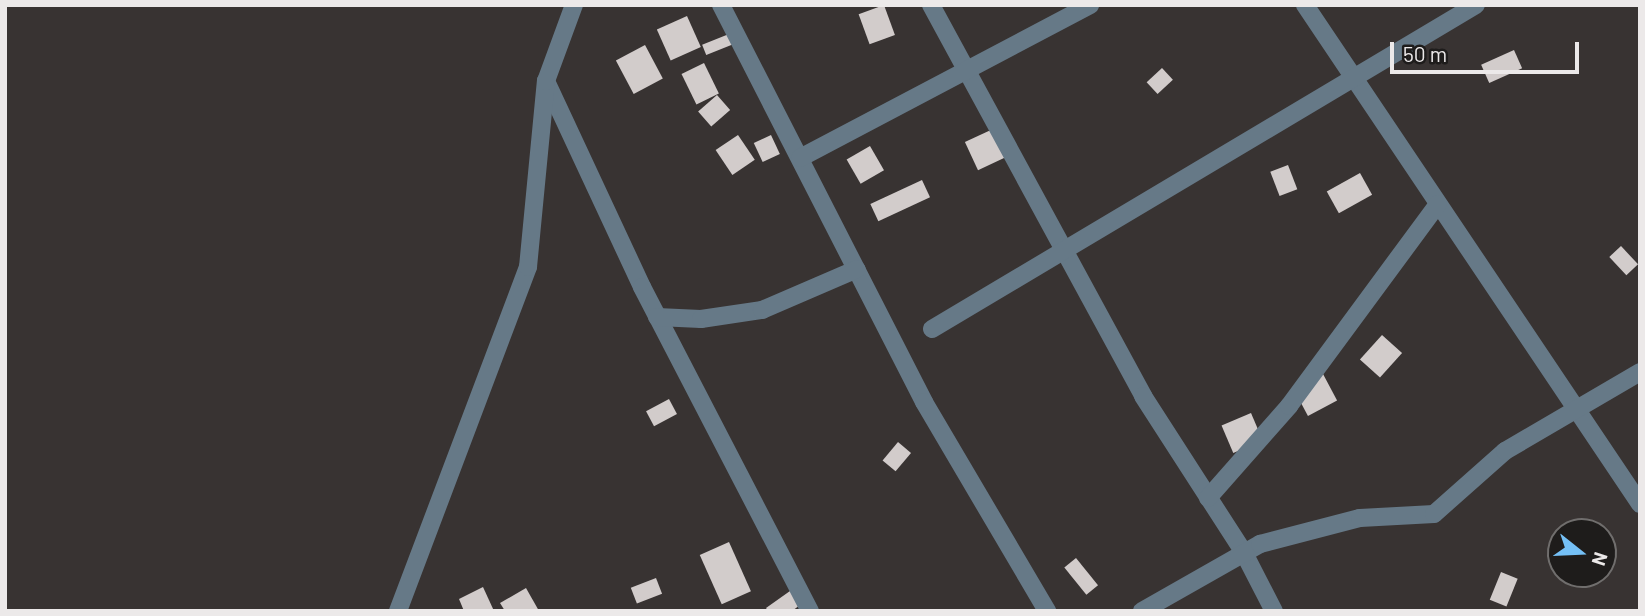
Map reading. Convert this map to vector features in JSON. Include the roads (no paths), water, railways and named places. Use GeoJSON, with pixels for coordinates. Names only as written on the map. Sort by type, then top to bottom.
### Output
{"type":"FeatureCollection","features":[{"type":"Feature","properties":{"kind":"street"},"geometry":{"type":"LineString","coordinates":[[398,611],[528,267],[546,81],[573,5]]}},
{"type":"Feature","properties":{"kind":"street"},"geometry":{"type":"LineString","coordinates":[[721,5],[924,402],[1046,611]]}},
{"type":"Feature","properties":{"kind":"street"},"geometry":{"type":"LineString","coordinates":[[931,5],[962,69],[1065,250],[1143,396],[1244,553],[1274,611]]}},
{"type":"Feature","properties":{"kind":"street"},"geometry":{"type":"LineString","coordinates":[[800,158],[962,69],[1090,5]]}},
{"type":"Feature","properties":{"kind":"street"},"geometry":{"type":"LineString","coordinates":[[1305,5],[1640,504]]}},
{"type":"Feature","properties":{"kind":"street"},"geometry":{"type":"LineString","coordinates":[[932,329],[1476,5]]}},
{"type":"Feature","properties":{"kind":"street"},"geometry":{"type":"LineString","coordinates":[[546,81],[657,317],[810,611]]}},
{"type":"Feature","properties":{"kind":"street"},"geometry":{"type":"LineString","coordinates":[[1208,498],[1289,406],[1438,204]]}},
{"type":"Feature","properties":{"kind":"street"},"geometry":{"type":"LineString","coordinates":[[657,317],[701,319],[762,310],[857,269]]}},
{"type":"Feature","properties":{"kind":"street"},"geometry":{"type":"LineString","coordinates":[[1142,611],[1260,544],[1360,518],[1434,514],[1505,452],[1640,372]]}}]}
